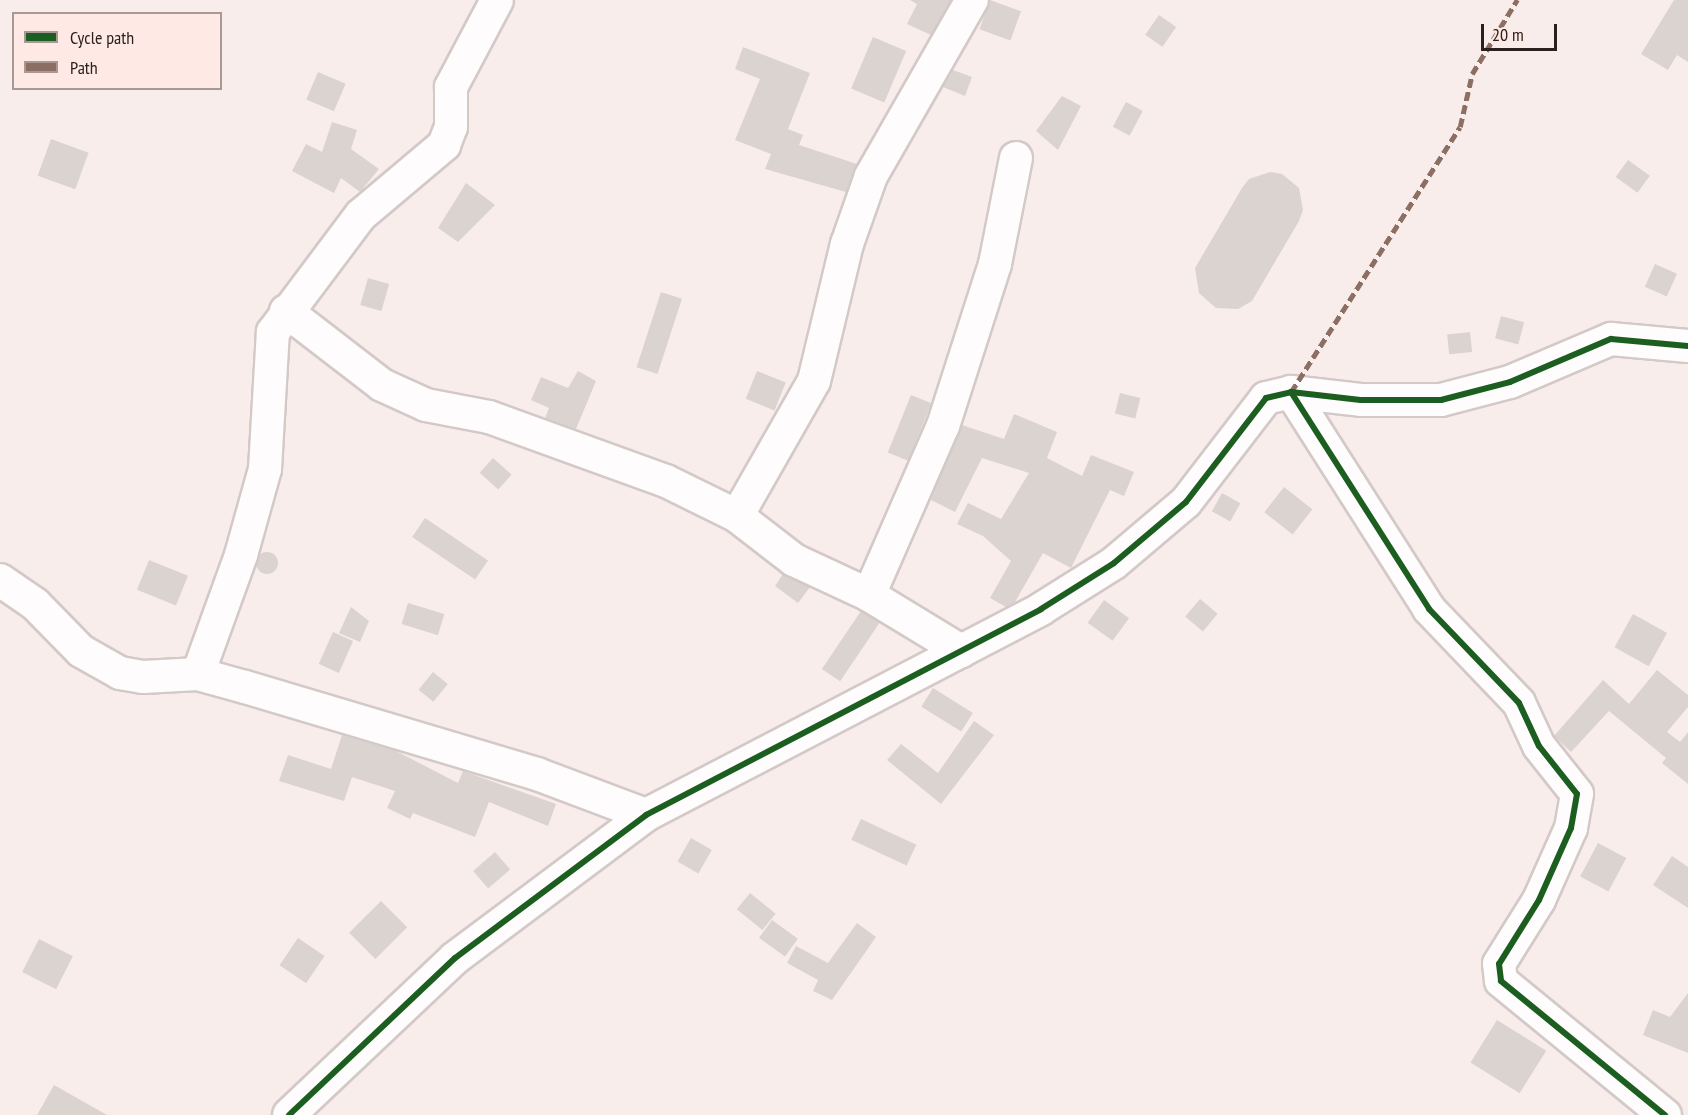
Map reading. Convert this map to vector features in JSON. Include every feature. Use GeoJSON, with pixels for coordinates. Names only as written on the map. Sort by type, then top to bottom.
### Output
{"type":"FeatureCollection","features":[{"type":"Feature","properties":{"kind":"street"},"geometry":{"type":"LineString","coordinates":[[198,674],[241,555],[265,469],[273,332],[286,311],[361,215],[444,145],[451,127],[451,87],[497,0]]}},
{"type":"Feature","properties":{"kind":"street"},"geometry":{"type":"LineString","coordinates":[[737,516],[814,381],[847,244],[871,176],[972,0]]}},
{"type":"Feature","properties":{"kind":"street"},"geometry":{"type":"LineString","coordinates":[[869,595],[943,426],[995,264],[1016,158]]}},
{"type":"Feature","properties":{"kind":"street"},"geometry":{"type":"LineString","coordinates":[[286,311],[382,385],[426,405],[489,417],[601,454],[737,516],[794,560],[869,595],[961,651]]}},
{"type":"Feature","properties":{"kind":"street"},"geometry":{"type":"LineString","coordinates":[[289,1115],[455,958],[646,815],[1041,609],[1155,532],[1215,467],[1266,398],[1291,392],[1361,400],[1442,399],[1510,382],[1611,339],[1688,346]]}},
{"type":"Feature","properties":{"kind":"street"},"geometry":{"type":"LineString","coordinates":[[1291,392],[1429,609],[1519,703],[1539,746],[1576,794],[1571,828],[1539,900],[1499,964],[1501,981],[1665,1115]]}},
{"type":"Feature","properties":{"kind":"street"},"geometry":{"type":"LineString","coordinates":[[0,580],[35,604],[98,663],[143,677],[198,674],[370,721],[646,815]]}},
{"type":"Feature","properties":{"kind":"building"},"geometry":{"type":"Polygon","coordinates":[[[910,0],[951,0],[931,35],[907,24],[917,4],[910,0]]]}},
{"type":"Feature","properties":{"kind":"building"},"geometry":{"type":"Polygon","coordinates":[[[990,0],[1021,11],[1010,40],[979,29],[990,0]]]}},
{"type":"Feature","properties":{"kind":"building"},"geometry":{"type":"Polygon","coordinates":[[[1674,0],[1688,0],[1688,62],[1677,55],[1668,70],[1641,54],[1674,0]]]}},
{"type":"Feature","properties":{"kind":"building"},"geometry":{"type":"Polygon","coordinates":[[[1159,15],[1176,27],[1162,47],[1145,35],[1159,15]]]}},
{"type":"Feature","properties":{"kind":"building"},"geometry":{"type":"Polygon","coordinates":[[[873,37],[906,51],[884,103],[851,89],[873,37]]]}},
{"type":"Feature","properties":{"kind":"building"},"geometry":{"type":"Polygon","coordinates":[[[743,47],[810,73],[788,129],[803,135],[799,145],[857,164],[846,192],[765,169],[771,154],[735,140],[760,79],[735,69],[743,47]]]}},
{"type":"Feature","properties":{"kind":"building"},"geometry":{"type":"Polygon","coordinates":[[[953,70],[972,77],[965,96],[943,87],[953,70]]]}},
{"type":"Feature","properties":{"kind":"building"},"geometry":{"type":"Polygon","coordinates":[[[318,72],[346,84],[334,111],[306,100],[318,72]]]}},
{"type":"Feature","properties":{"kind":"building"},"geometry":{"type":"Polygon","coordinates":[[[1062,96],[1081,106],[1058,150],[1036,131],[1062,96]]]}},
{"type":"Feature","properties":{"kind":"building"},"geometry":{"type":"Polygon","coordinates":[[[1126,102],[1143,111],[1130,136],[1113,127],[1126,102]]]}},
{"type":"Feature","properties":{"kind":"building"},"geometry":{"type":"Polygon","coordinates":[[[332,122],[357,130],[351,149],[379,169],[360,192],[341,178],[334,193],[292,171],[306,144],[322,152],[332,122]]]}},
{"type":"Feature","properties":{"kind":"building"},"geometry":{"type":"Polygon","coordinates":[[[51,139],[89,153],[75,189],[38,176],[51,139]]]}},
{"type":"Feature","properties":{"kind":"building"},"geometry":{"type":"Polygon","coordinates":[[[1628,160],[1650,176],[1637,193],[1616,177],[1628,160]]]}},
{"type":"Feature","properties":{"kind":"building"},"geometry":{"type":"Polygon","coordinates":[[[1270,172],[1282,174],[1299,188],[1303,210],[1299,221],[1252,301],[1238,309],[1216,308],[1199,293],[1195,268],[1249,179],[1270,172]]]}},
{"type":"Feature","properties":{"kind":"building"},"geometry":{"type":"Polygon","coordinates":[[[466,183],[495,205],[458,242],[438,228],[466,183]]]}},
{"type":"Feature","properties":{"kind":"building"},"geometry":{"type":"Polygon","coordinates":[[[1655,264],[1677,274],[1667,297],[1645,287],[1655,264]]]}},
{"type":"Feature","properties":{"kind":"building"},"geometry":{"type":"Polygon","coordinates":[[[368,278],[389,284],[381,311],[360,305],[368,278]]]}},
{"type":"Feature","properties":{"kind":"building"},"geometry":{"type":"Polygon","coordinates":[[[661,292],[682,299],[658,374],[637,367],[661,292]]]}},
{"type":"Feature","properties":{"kind":"building"},"geometry":{"type":"Polygon","coordinates":[[[1501,316],[1524,322],[1518,344],[1495,338],[1501,316]]]}},
{"type":"Feature","properties":{"kind":"building"},"geometry":{"type":"Polygon","coordinates":[[[1470,332],[1472,352],[1449,354],[1447,334],[1470,332]]]}},
{"type":"Feature","properties":{"kind":"building"},"geometry":{"type":"Polygon","coordinates":[[[578,371],[596,381],[576,429],[545,418],[549,408],[531,400],[541,377],[568,388],[578,371]]]}},
{"type":"Feature","properties":{"kind":"building"},"geometry":{"type":"Polygon","coordinates":[[[757,371],[786,383],[775,410],[746,399],[757,371]]]}},
{"type":"Feature","properties":{"kind":"building"},"geometry":{"type":"Polygon","coordinates":[[[1120,393],[1140,398],[1135,418],[1115,413],[1120,393]]]}},
{"type":"Feature","properties":{"kind":"building"},"geometry":{"type":"Polygon","coordinates":[[[911,395],[931,403],[908,461],[888,452],[911,395]]]}},
{"type":"Feature","properties":{"kind":"building"},"geometry":{"type":"Polygon","coordinates":[[[1014,414],[1057,432],[1047,458],[1082,476],[1091,455],[1134,472],[1124,496],[1110,490],[1071,568],[1043,553],[1015,602],[1006,607],[990,598],[1011,561],[983,536],[957,524],[968,503],[1001,519],[1029,473],[982,458],[955,512],[931,500],[962,425],[1004,439],[1014,414]]]}},
{"type":"Feature","properties":{"kind":"building"},"geometry":{"type":"Polygon","coordinates":[[[493,458],[512,475],[498,490],[480,473],[493,458]]]}},
{"type":"Feature","properties":{"kind":"building"},"geometry":{"type":"Polygon","coordinates":[[[1284,487],[1312,509],[1293,534],[1264,512],[1284,487]]]}},
{"type":"Feature","properties":{"kind":"building"},"geometry":{"type":"Polygon","coordinates":[[[1222,493],[1240,503],[1230,522],[1212,511],[1222,493]]]}},
{"type":"Feature","properties":{"kind":"building"},"geometry":{"type":"Polygon","coordinates":[[[425,518],[488,560],[475,580],[412,537],[425,518]]]}},
{"type":"Feature","properties":{"kind":"building"},"geometry":{"type":"Polygon","coordinates":[[[263,552],[271,552],[278,559],[278,567],[271,574],[263,574],[256,567],[256,559],[263,552]]]}},
{"type":"Feature","properties":{"kind":"building"},"geometry":{"type":"Polygon","coordinates":[[[149,560],[188,576],[176,605],[137,590],[149,560]]]}},
{"type":"Feature","properties":{"kind":"building"},"geometry":{"type":"Polygon","coordinates":[[[783,574],[810,587],[798,603],[775,586],[783,574]]]}},
{"type":"Feature","properties":{"kind":"building"},"geometry":{"type":"Polygon","coordinates":[[[1200,599],[1218,614],[1203,631],[1185,617],[1200,599]]]}},
{"type":"Feature","properties":{"kind":"building"},"geometry":{"type":"Polygon","coordinates":[[[1104,600],[1129,618],[1113,641],[1088,623],[1104,600]]]}},
{"type":"Feature","properties":{"kind":"building"},"geometry":{"type":"Polygon","coordinates":[[[408,603],[444,614],[438,635],[402,624],[408,603]]]}},
{"type":"Feature","properties":{"kind":"building"},"geometry":{"type":"Polygon","coordinates":[[[351,607],[369,621],[360,642],[339,633],[351,607]]]}},
{"type":"Feature","properties":{"kind":"building"},"geometry":{"type":"Polygon","coordinates":[[[861,611],[879,623],[840,681],[822,669],[861,611]]]}},
{"type":"Feature","properties":{"kind":"building"},"geometry":{"type":"Polygon","coordinates":[[[1633,614],[1667,633],[1649,666],[1615,647],[1633,614]]]}},
{"type":"Feature","properties":{"kind":"building"},"geometry":{"type":"Polygon","coordinates":[[[333,632],[353,641],[339,673],[319,664],[333,632]]]}},
{"type":"Feature","properties":{"kind":"building"},"geometry":{"type":"Polygon","coordinates":[[[1657,670],[1688,695],[1688,707],[1667,732],[1680,742],[1688,732],[1688,784],[1662,763],[1666,758],[1609,711],[1571,752],[1554,736],[1603,680],[1629,704],[1657,670]]]}},
{"type":"Feature","properties":{"kind":"building"},"geometry":{"type":"Polygon","coordinates":[[[433,672],[448,684],[433,702],[419,690],[433,672]]]}},
{"type":"Feature","properties":{"kind":"building"},"geometry":{"type":"Polygon","coordinates":[[[933,688],[973,713],[961,732],[921,707],[933,688]]]}},
{"type":"Feature","properties":{"kind":"building"},"geometry":{"type":"Polygon","coordinates":[[[974,721],[994,735],[941,804],[887,760],[901,744],[938,773],[974,721]]]}},
{"type":"Feature","properties":{"kind":"building"},"geometry":{"type":"Polygon","coordinates":[[[342,735],[396,751],[458,783],[463,771],[556,804],[548,826],[489,802],[475,837],[413,813],[410,819],[387,808],[395,791],[352,777],[344,801],[279,781],[288,755],[331,769],[342,735]]]}},
{"type":"Feature","properties":{"kind":"building"},"geometry":{"type":"Polygon","coordinates":[[[861,819],[916,845],[907,866],[851,840],[861,819]]]}},
{"type":"Feature","properties":{"kind":"building"},"geometry":{"type":"Polygon","coordinates":[[[691,838],[712,850],[698,873],[678,861],[691,838]]]}},
{"type":"Feature","properties":{"kind":"building"},"geometry":{"type":"Polygon","coordinates":[[[1598,843],[1626,858],[1608,892],[1580,877],[1598,843]]]}},
{"type":"Feature","properties":{"kind":"building"},"geometry":{"type":"Polygon","coordinates":[[[495,852],[510,869],[488,888],[473,871],[495,852]]]}},
{"type":"Feature","properties":{"kind":"building"},"geometry":{"type":"Polygon","coordinates":[[[1672,856],[1688,867],[1688,908],[1653,885],[1672,856]]]}},
{"type":"Feature","properties":{"kind":"building"},"geometry":{"type":"Polygon","coordinates":[[[750,893],[776,914],[762,930],[737,909],[750,893]]]}},
{"type":"Feature","properties":{"kind":"building"},"geometry":{"type":"Polygon","coordinates":[[[381,901],[407,927],[375,959],[349,933],[381,901]]]}},
{"type":"Feature","properties":{"kind":"building"},"geometry":{"type":"Polygon","coordinates":[[[772,920],[798,939],[785,957],[759,938],[772,920]]]}},
{"type":"Feature","properties":{"kind":"building"},"geometry":{"type":"Polygon","coordinates":[[[857,923],[876,937],[832,1000],[813,991],[818,980],[787,963],[796,946],[828,963],[857,923]]]}},
{"type":"Feature","properties":{"kind":"building"},"geometry":{"type":"Polygon","coordinates":[[[298,938],[325,956],[306,983],[280,965],[298,938]]]}},
{"type":"Feature","properties":{"kind":"building"},"geometry":{"type":"Polygon","coordinates":[[[39,939],[73,956],[56,989],[22,972],[39,939]]]}},
{"type":"Feature","properties":{"kind":"building"},"geometry":{"type":"Polygon","coordinates":[[[1688,993],[1688,1053],[1643,1035],[1653,1010],[1670,1017],[1688,993]]]}},
{"type":"Feature","properties":{"kind":"building"},"geometry":{"type":"Polygon","coordinates":[[[1497,1020],[1546,1051],[1520,1093],[1471,1062],[1497,1020]]]}},
{"type":"Feature","properties":{"kind":"building"},"geometry":{"type":"Polygon","coordinates":[[[54,1085],[107,1115],[37,1115],[54,1085]]]}},
{"type":"Feature","properties":{"kind":"marked path"},"geometry":{"type":"LineString","coordinates":[[1291,392],[1460,127],[1472,74],[1517,0]]}},
{"type":"Feature","properties":{"kind":"cycle path"},"geometry":{"type":"LineString","coordinates":[[289,1115],[455,958],[646,815],[1041,609],[1114,563],[1186,502],[1266,398],[1291,392],[1361,400],[1441,400],[1510,382],[1611,339],[1688,346]]}},
{"type":"Feature","properties":{"kind":"cycle path"},"geometry":{"type":"LineString","coordinates":[[1291,392],[1429,609],[1519,703],[1539,746],[1577,794],[1571,828],[1539,900],[1499,964],[1501,981],[1665,1115]]}}]}
